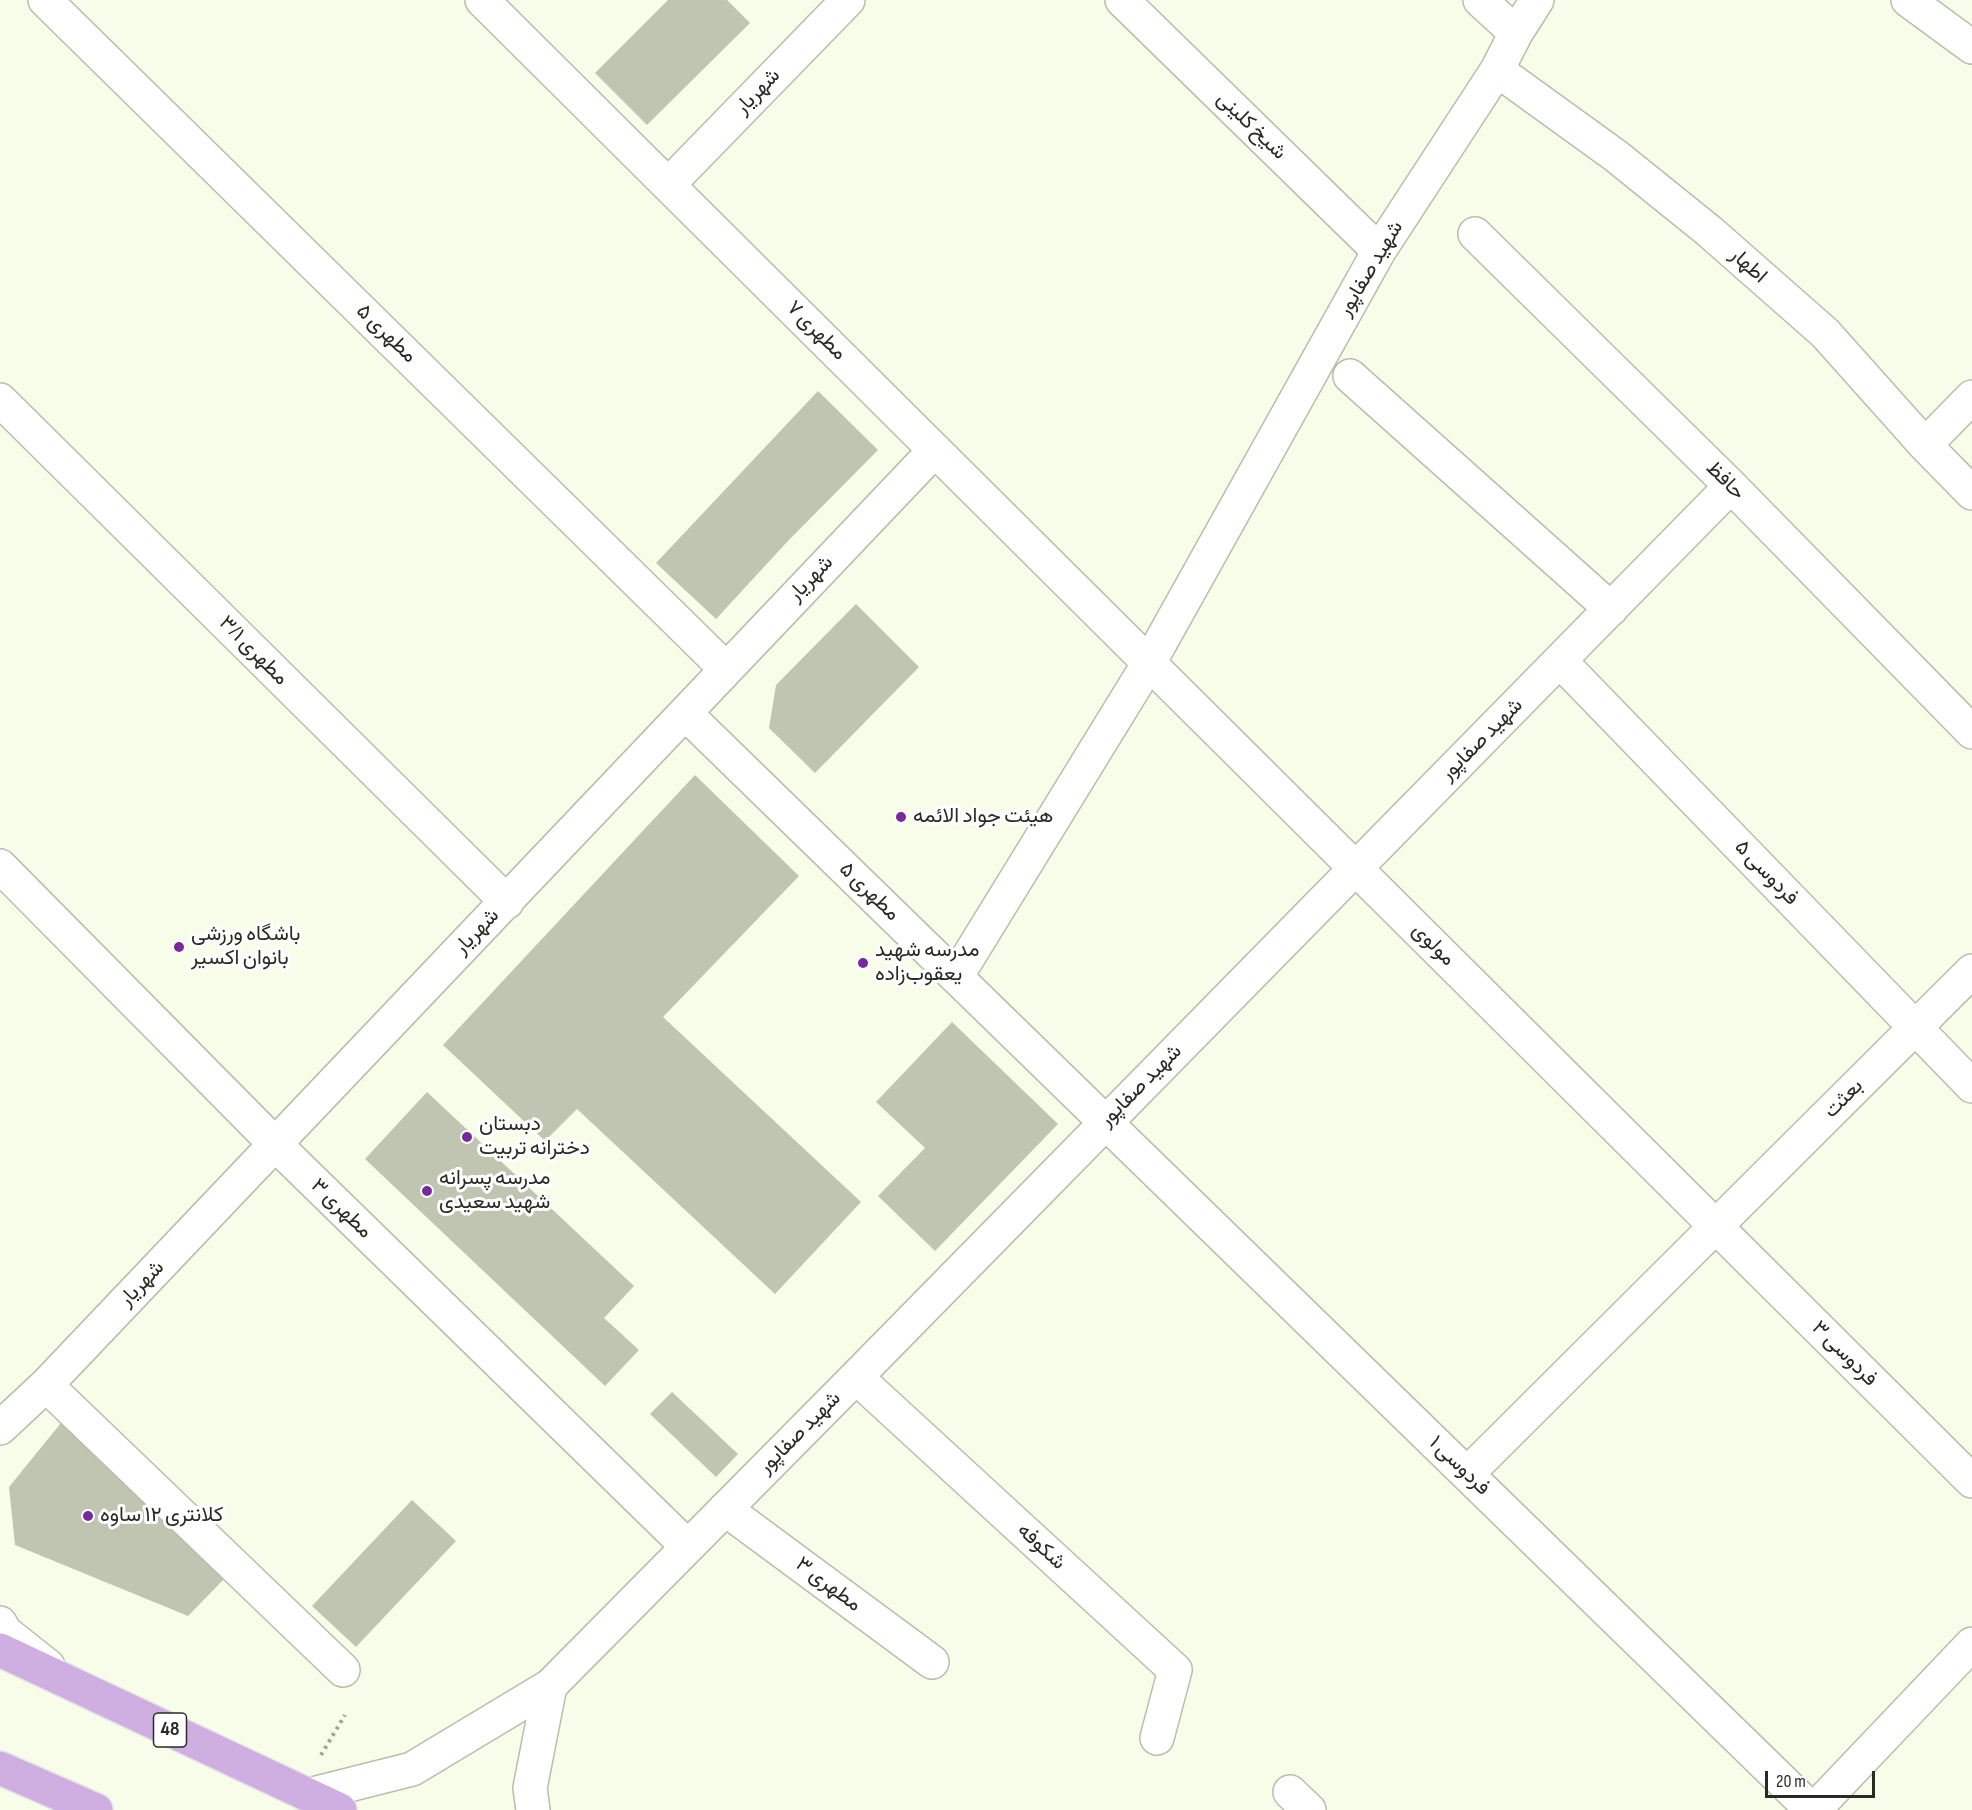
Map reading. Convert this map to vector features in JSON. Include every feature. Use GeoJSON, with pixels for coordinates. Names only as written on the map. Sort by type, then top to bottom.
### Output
{"type":"FeatureCollection","features":[{"type":"Feature","properties":{"kind":"main road","name":"48"},"geometry":{"type":"LineString","coordinates":[[0,1650],[340,1810]]}},
{"type":"Feature","properties":{"kind":"main road"},"geometry":{"type":"LineString","coordinates":[[0,1767],[96,1810]]}},
{"type":"Feature","properties":{"kind":"street","name":"مطهری ۵"},"geometry":{"type":"LineString","coordinates":[[45,0],[726,669]]}},
{"type":"Feature","properties":{"kind":"street","name":"مطهری ۷"},"geometry":{"type":"LineString","coordinates":[[482,0],[1149,663]]}},
{"type":"Feature","properties":{"kind":"street","name":"شهریار"},"geometry":{"type":"LineString","coordinates":[[668,185],[848,0]]}},
{"type":"Feature","properties":{"kind":"street","name":"شیخ کلینی"},"geometry":{"type":"LineString","coordinates":[[1122,0],[1379,251]]}},
{"type":"Feature","properties":{"kind":"street"},"geometry":{"type":"LineString","coordinates":[[1480,0],[1516,33]]}},
{"type":"Feature","properties":{"kind":"street","name":"شهید صفاپور"},"geometry":{"type":"LineString","coordinates":[[956,977],[1149,663],[1379,251],[1497,70],[1516,33],[1537,0]]}},
{"type":"Feature","properties":{"kind":"street"},"geometry":{"type":"LineString","coordinates":[[1908,0],[1972,47]]}},
{"type":"Feature","properties":{"kind":"street","name":"اطهار"},"geometry":{"type":"LineString","coordinates":[[1497,70],[1616,156],[1709,231],[1824,333],[1925,445],[1972,493]]}},
{"type":"Feature","properties":{"kind":"street","name":"حافظ"},"geometry":{"type":"LineString","coordinates":[[1475,234],[1731,486],[1972,732]]}},
{"type":"Feature","properties":{"kind":"street"},"geometry":{"type":"LineString","coordinates":[[1350,376],[1611,609]]}},
{"type":"Feature","properties":{"kind":"street"},"geometry":{"type":"LineString","coordinates":[[1925,445],[1972,397]]}},
{"type":"Feature","properties":{"kind":"street","name":"مطهری ۳/۱"},"geometry":{"type":"LineString","coordinates":[[0,400],[507,902]]}},
{"type":"Feature","properties":{"kind":"street","name":"شهریار"},"geometry":{"type":"LineString","coordinates":[[4,1419],[46,1385],[934,450]]}},
{"type":"Feature","properties":{"kind":"street","name":"شهید صفاپور"},"geometry":{"type":"LineString","coordinates":[[309,1795],[412,1769],[550,1686],[1731,486]]}},
{"type":"Feature","properties":{"kind":"street","name":"فردوسی ۵"},"geometry":{"type":"LineString","coordinates":[[1560,661],[1972,1086]]}},
{"type":"Feature","properties":{"kind":"street","name":"مولوی"},"geometry":{"type":"LineString","coordinates":[[1149,663],[1716,1227]]}},
{"type":"Feature","properties":{"kind":"street","name":"مطهری ۵"},"geometry":{"type":"LineString","coordinates":[[685,713],[1105,1122]]}},
{"type":"Feature","properties":{"kind":"street","name":"مطهری ۳"},"geometry":{"type":"LineString","coordinates":[[0,866],[275,1144],[687,1546]]}},
{"type":"Feature","properties":{"kind":"street","name":"بعثت"},"geometry":{"type":"LineString","coordinates":[[1467,1474],[1972,971]]}},
{"type":"Feature","properties":{"kind":"street","name":"فردوسی ۱"},"geometry":{"type":"LineString","coordinates":[[1105,1122],[1813,1810]]}},
{"type":"Feature","properties":{"kind":"street","name":"فردوسی ۳"},"geometry":{"type":"LineString","coordinates":[[1716,1227],[1972,1481]]}},
{"type":"Feature","properties":{"kind":"street","name":"شکوفه"},"geometry":{"type":"LineString","coordinates":[[856,1377],[1175,1670],[1157,1738]]}},
{"type":"Feature","properties":{"kind":"street"},"geometry":{"type":"LineString","coordinates":[[46,1385],[343,1670]]}},
{"type":"Feature","properties":{"kind":"street","name":"مطهری ۳"},"geometry":{"type":"LineString","coordinates":[[725,1509],[932,1662]]}},
{"type":"Feature","properties":{"kind":"street"},"geometry":{"type":"LineString","coordinates":[[0,1623],[5,1632],[66,1681]]}},
{"type":"Feature","properties":{"kind":"street"},"geometry":{"type":"LineString","coordinates":[[1813,1810],[1972,1644]]}},
{"type":"Feature","properties":{"kind":"street"},"geometry":{"type":"LineString","coordinates":[[533,1810],[530,1788],[550,1686]]}},
{"type":"Feature","properties":{"kind":"building"},"geometry":{"type":"Polygon","coordinates":[[[668,0],[727,0],[750,23],[647,125],[595,73],[668,0]]]}},
{"type":"Feature","properties":{"kind":"building"},"geometry":{"type":"Polygon","coordinates":[[[818,391],[878,450],[787,542],[716,619],[656,563],[818,391]]]}},
{"type":"Feature","properties":{"kind":"building"},"geometry":{"type":"Polygon","coordinates":[[[856,604],[919,667],[815,773],[769,728],[776,685],[856,604]]]}},
{"type":"Feature","properties":{"kind":"building"},"geometry":{"type":"Polygon","coordinates":[[[695,775],[799,876],[663,1017],[861,1202],[775,1294],[577,1109],[545,1141],[443,1045],[695,775]]]}},
{"type":"Feature","properties":{"kind":"building"},"geometry":{"type":"Polygon","coordinates":[[[952,1022],[1058,1124],[935,1251],[878,1196],[925,1148],[876,1102],[952,1022]]]}},
{"type":"Feature","properties":{"kind":"building"},"geometry":{"type":"Polygon","coordinates":[[[427,1092],[634,1286],[604,1318],[639,1350],[605,1386],[365,1159],[427,1092]]]}},
{"type":"Feature","properties":{"kind":"building"},"geometry":{"type":"Polygon","coordinates":[[[672,1392],[738,1454],[716,1477],[650,1414],[672,1392]]]}},
{"type":"Feature","properties":{"kind":"building","name":"کلانتری ۱۲ ساوه"},"geometry":{"type":"Polygon","coordinates":[[[65,1418],[226,1577],[188,1616],[15,1545],[9,1487],[65,1418]]]}},
{"type":"Feature","properties":{"kind":"building"},"geometry":{"type":"Polygon","coordinates":[[[412,1500],[456,1541],[356,1647],[312,1606],[412,1500]]]}},
{"type":"Feature","properties":{"kind":"place","name":"هیئت جواد الائمه"},"geometry":{"type":"Point","coordinates":[901,817]}},
{"type":"Feature","properties":{"kind":"place","name":"باشگاه ورزشی بانوان اکسیر"},"geometry":{"type":"Point","coordinates":[179,947]}},
{"type":"Feature","properties":{"kind":"place","name":"مدرسه شهید یعقوب‌زاده"},"geometry":{"type":"Point","coordinates":[863,963]}},
{"type":"Feature","properties":{"kind":"place","name":"دبستان دخترانه تربیت"},"geometry":{"type":"Point","coordinates":[467,1137]}},
{"type":"Feature","properties":{"kind":"place","name":"مدرسه پسرانه شهید سعیدی"},"geometry":{"type":"Point","coordinates":[427,1191]}},
{"type":"Feature","properties":{"kind":"place","name":"کلانتری ۱۲ ساوه"},"geometry":{"type":"Point","coordinates":[88,1516]}}]}
